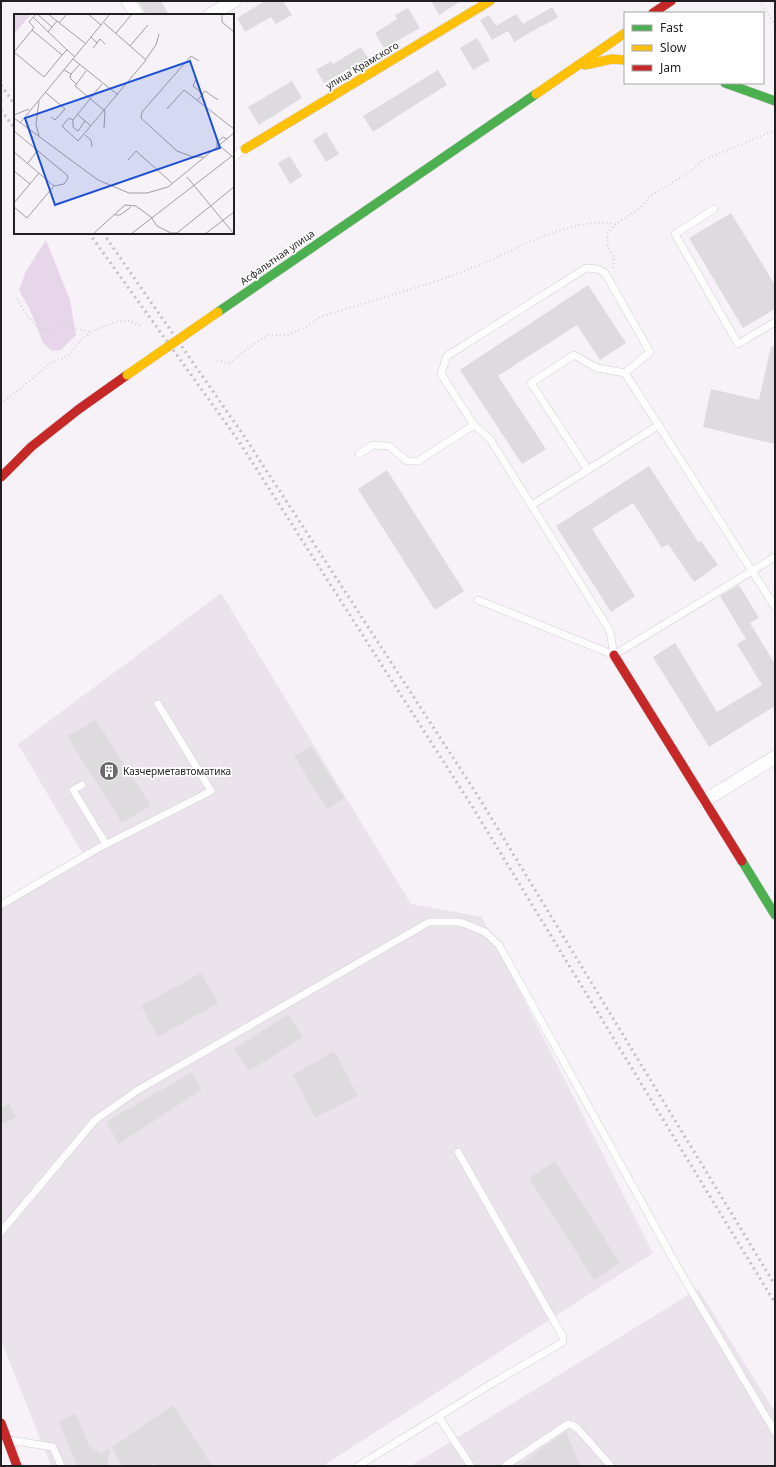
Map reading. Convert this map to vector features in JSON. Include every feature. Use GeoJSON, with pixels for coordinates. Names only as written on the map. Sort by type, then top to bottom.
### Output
{"type":"FeatureCollection","features":[{"type":"Feature","properties":{"kind":"main road","name":"улица Крамского"},"geometry":{"type":"LineString","coordinates":[[245,149],[474,5],[490,1]]}},
{"type":"Feature","properties":{"kind":"main road"},"geometry":{"type":"LineString","coordinates":[[654,12],[671,1]]}},
{"type":"Feature","properties":{"kind":"main road","name":"Асфальтная улица"},"geometry":{"type":"LineString","coordinates":[[1,476],[31,447],[78,409],[330,234],[624,34]]}},
{"type":"Feature","properties":{"kind":"main road"},"geometry":{"type":"LineString","coordinates":[[574,68],[612,59],[624,60]]}},
{"type":"Feature","properties":{"kind":"main road"},"geometry":{"type":"LineString","coordinates":[[728,84],[775,101]]}},
{"type":"Feature","properties":{"kind":"main road"},"geometry":{"type":"LineString","coordinates":[[614,655],[775,915]]}},
{"type":"Feature","properties":{"kind":"main road"},"geometry":{"type":"LineString","coordinates":[[1,1423],[17,1466]]}},
{"type":"Feature","properties":{"kind":"street"},"geometry":{"type":"LineString","coordinates":[[128,1],[136,14]]}},
{"type":"Feature","properties":{"kind":"street"},"geometry":{"type":"LineString","coordinates":[[212,14],[234,1]]}},
{"type":"Feature","properties":{"kind":"street"},"geometry":{"type":"LineString","coordinates":[[704,801],[775,757]]}},
{"type":"Feature","properties":{"kind":"lane"},"geometry":{"type":"LineString","coordinates":[[234,157],[245,149]]}},
{"type":"Feature","properties":{"kind":"lane"},"geometry":{"type":"LineString","coordinates":[[714,209],[675,234],[738,344],[775,322]]}},
{"type":"Feature","properties":{"kind":"lane"},"geometry":{"type":"LineString","coordinates":[[614,655],[610,632],[532,505],[490,439],[474,425],[441,374],[447,356],[586,268],[598,269],[605,273],[650,352],[625,373]]}},
{"type":"Feature","properties":{"kind":"lane"},"geometry":{"type":"LineString","coordinates":[[588,470],[531,383],[574,355],[597,368],[625,373],[775,607]]}},
{"type":"Feature","properties":{"kind":"lane"},"geometry":{"type":"LineString","coordinates":[[359,454],[373,446],[389,446],[407,462],[418,461],[474,425]]}},
{"type":"Feature","properties":{"kind":"lane"},"geometry":{"type":"LineString","coordinates":[[532,505],[659,425]]}},
{"type":"Feature","properties":{"kind":"lane"},"geometry":{"type":"LineString","coordinates":[[614,655],[775,557]]}},
{"type":"Feature","properties":{"kind":"lane"},"geometry":{"type":"LineString","coordinates":[[478,600],[614,655]]}},
{"type":"Feature","properties":{"kind":"lane"},"geometry":{"type":"LineString","coordinates":[[1,905],[106,844],[211,791],[158,704]]}},
{"type":"Feature","properties":{"kind":"lane"},"geometry":{"type":"LineString","coordinates":[[82,785],[73,790],[106,844]]}},
{"type":"Feature","properties":{"kind":"lane"},"geometry":{"type":"LineString","coordinates":[[1,1232],[95,1120],[138,1090],[429,922],[460,922],[485,932],[499,945],[682,1275],[775,1432]]}},
{"type":"Feature","properties":{"kind":"lane"},"geometry":{"type":"LineString","coordinates":[[358,1466],[490,1384],[563,1342],[563,1337],[458,1152]]}},
{"type":"Feature","properties":{"kind":"lane"},"geometry":{"type":"LineString","coordinates":[[438,1416],[470,1466]]}},
{"type":"Feature","properties":{"kind":"lane"},"geometry":{"type":"LineString","coordinates":[[506,1466],[568,1424],[578,1429],[611,1466]]}},
{"type":"Feature","properties":{"kind":"lane"},"geometry":{"type":"LineString","coordinates":[[7,1439],[53,1447],[61,1466]]}},
{"type":"Feature","properties":{"kind":"path"},"geometry":{"type":"LineString","coordinates":[[760,1],[775,26]]}},
{"type":"Feature","properties":{"kind":"path"},"geometry":{"type":"LineString","coordinates":[[610,281],[614,258],[608,247],[607,234],[616,224],[640,208],[650,196],[690,172],[702,161],[775,130]]}},
{"type":"Feature","properties":{"kind":"path"},"geometry":{"type":"LineString","coordinates":[[213,360],[229,363],[258,341],[269,335],[287,335],[306,327],[320,317],[437,281],[480,265],[554,232],[579,225],[601,222],[616,224]]}},
{"type":"Feature","properties":{"kind":"path"},"geometry":{"type":"LineString","coordinates":[[17,299],[28,317],[40,329],[52,331],[64,326],[91,332]]}},
{"type":"Feature","properties":{"kind":"path"},"geometry":{"type":"LineString","coordinates":[[1,404],[51,363],[70,356],[79,342],[91,332],[112,323],[126,320],[142,326]]}},
{"type":"Feature","properties":{"kind":"shaded area"},"geometry":{"type":"Polygon","coordinates":[[[46,240],[70,300],[76,335],[61,350],[52,351],[43,343],[30,310],[19,290],[26,271],[46,240]]]}},
{"type":"Feature","properties":{"kind":"shaded area"},"geometry":{"type":"Polygon","coordinates":[[[221,593],[411,904],[482,917],[653,1253],[323,1466],[51,1466],[1,1340],[1,905],[84,856],[18,744],[221,593]]]}},
{"type":"Feature","properties":{"kind":"shaded area"},"geometry":{"type":"Polygon","coordinates":[[[698,1289],[775,1412],[775,1466],[411,1466],[698,1289]]]}},
{"type":"Feature","properties":{"kind":"building"},"geometry":{"type":"Polygon","coordinates":[[[138,1],[161,1],[168,14],[145,14],[138,1]]]}},
{"type":"Feature","properties":{"kind":"building"},"geometry":{"type":"Polygon","coordinates":[[[265,1],[283,1],[292,15],[276,24],[271,17],[245,32],[237,18],[265,1]]]}},
{"type":"Feature","properties":{"kind":"building"},"geometry":{"type":"Polygon","coordinates":[[[431,1],[461,1],[439,15],[431,1]]]}},
{"type":"Feature","properties":{"kind":"building"},"geometry":{"type":"Polygon","coordinates":[[[552,7],[558,17],[514,42],[508,31],[492,40],[480,20],[489,15],[496,26],[516,14],[523,24],[552,7]]]}},
{"type":"Feature","properties":{"kind":"building"},"geometry":{"type":"Polygon","coordinates":[[[408,8],[420,28],[384,48],[375,33],[397,19],[395,15],[408,8]]]}},
{"type":"Feature","properties":{"kind":"building"},"geometry":{"type":"Polygon","coordinates":[[[477,38],[490,60],[473,70],[460,48],[477,38]]]}},
{"type":"Feature","properties":{"kind":"building"},"geometry":{"type":"Polygon","coordinates":[[[361,47],[369,59],[324,83],[316,70],[331,61],[333,64],[361,47]]]}},
{"type":"Feature","properties":{"kind":"building"},"geometry":{"type":"Polygon","coordinates":[[[438,70],[447,85],[373,132],[363,116],[438,70]]]}},
{"type":"Feature","properties":{"kind":"building"},"geometry":{"type":"Polygon","coordinates":[[[292,81],[302,98],[259,125],[248,107],[292,81]]]}},
{"type":"Feature","properties":{"kind":"building"},"geometry":{"type":"Polygon","coordinates":[[[326,132],[339,154],[326,162],[313,140],[326,132]]]}},
{"type":"Feature","properties":{"kind":"building"},"geometry":{"type":"Polygon","coordinates":[[[290,156],[302,176],[290,184],[278,163],[290,156]]]}},
{"type":"Feature","properties":{"kind":"building"},"geometry":{"type":"Polygon","coordinates":[[[731,213],[775,285],[775,309],[743,328],[689,238],[731,213]]]}},
{"type":"Feature","properties":{"kind":"building"},"geometry":{"type":"Polygon","coordinates":[[[588,285],[626,343],[600,360],[577,325],[498,376],[546,449],[522,464],[460,370],[588,285]]]}},
{"type":"Feature","properties":{"kind":"building"},"geometry":{"type":"Polygon","coordinates":[[[771,346],[775,347],[775,444],[703,427],[711,389],[759,400],[771,346]]]}},
{"type":"Feature","properties":{"kind":"building"},"geometry":{"type":"Polygon","coordinates":[[[649,466],[698,542],[701,541],[718,565],[694,582],[668,544],[662,548],[633,503],[592,529],[635,596],[611,612],[556,526],[649,466]]]}},
{"type":"Feature","properties":{"kind":"building"},"geometry":{"type":"Polygon","coordinates":[[[387,470],[464,591],[435,610],[358,489],[387,470]]]}},
{"type":"Feature","properties":{"kind":"building"},"geometry":{"type":"Polygon","coordinates":[[[739,585],[759,618],[750,623],[775,664],[775,706],[709,747],[653,657],[675,643],[717,712],[762,685],[737,644],[746,639],[720,596],[739,585]]]}},
{"type":"Feature","properties":{"kind":"building","name":"Казчерметавтоматика"},"geometry":{"type":"Polygon","coordinates":[[[96,720],[151,806],[122,823],[67,736],[96,720]]]}},
{"type":"Feature","properties":{"kind":"building"},"geometry":{"type":"Polygon","coordinates":[[[311,746],[344,798],[327,809],[294,756],[311,746]]]}},
{"type":"Feature","properties":{"kind":"building"},"geometry":{"type":"Polygon","coordinates":[[[201,973],[218,1003],[158,1037],[141,1006],[201,973]]]}},
{"type":"Feature","properties":{"kind":"building"},"geometry":{"type":"Polygon","coordinates":[[[288,1014],[303,1037],[249,1071],[234,1049],[288,1014]]]}},
{"type":"Feature","properties":{"kind":"building"},"geometry":{"type":"Polygon","coordinates":[[[334,1051],[358,1096],[315,1118],[293,1075],[334,1051]]]}},
{"type":"Feature","properties":{"kind":"building"},"geometry":{"type":"Polygon","coordinates":[[[192,1072],[201,1090],[119,1144],[106,1122],[192,1072]]]}},
{"type":"Feature","properties":{"kind":"building"},"geometry":{"type":"Polygon","coordinates":[[[9,1104],[16,1117],[1,1125],[1,1108],[9,1104]]]}},
{"type":"Feature","properties":{"kind":"building"},"geometry":{"type":"Polygon","coordinates":[[[555,1161],[620,1263],[594,1280],[529,1178],[555,1161]]]}},
{"type":"Feature","properties":{"kind":"building"},"geometry":{"type":"Polygon","coordinates":[[[173,1405],[212,1466],[157,1466],[155,1463],[149,1466],[122,1466],[112,1447],[173,1405]]]}},
{"type":"Feature","properties":{"kind":"building"},"geometry":{"type":"Polygon","coordinates":[[[76,1413],[89,1446],[101,1454],[110,1448],[107,1466],[77,1466],[59,1422],[76,1413]]]}},
{"type":"Feature","properties":{"kind":"building"},"geometry":{"type":"Polygon","coordinates":[[[566,1431],[580,1466],[518,1466],[566,1431]]]}},
{"type":"Feature","properties":{"kind":"railway"},"geometry":{"type":"LineString","coordinates":[[1,85],[14,104]]}},
{"type":"Feature","properties":{"kind":"railway"},"geometry":{"type":"LineString","coordinates":[[1,110],[14,128]]}},
{"type":"Feature","properties":{"kind":"railway"},"geometry":{"type":"LineString","coordinates":[[90,234],[238,440],[470,803],[775,1303]]}},
{"type":"Feature","properties":{"kind":"railway"},"geometry":{"type":"LineString","coordinates":[[104,234],[244,436],[478,796],[775,1285]]}},
{"type":"Feature","properties":{"kind":"traffic: fast"},"geometry":{"type":"LineString","coordinates":[[728,84],[775,101]]}},
{"type":"Feature","properties":{"kind":"traffic: fast"},"geometry":{"type":"LineString","coordinates":[[218,312],[536,94]]}},
{"type":"Feature","properties":{"kind":"traffic: fast"},"geometry":{"type":"LineString","coordinates":[[742,861],[775,915]]}},
{"type":"Feature","properties":{"kind":"traffic: slow"},"geometry":{"type":"LineString","coordinates":[[245,149],[490,1]]}},
{"type":"Feature","properties":{"kind":"traffic: slow"},"geometry":{"type":"LineString","coordinates":[[536,94],[624,34]]}},
{"type":"Feature","properties":{"kind":"traffic: slow"},"geometry":{"type":"LineString","coordinates":[[585,65],[612,59],[624,60]]}},
{"type":"Feature","properties":{"kind":"traffic: slow"},"geometry":{"type":"LineString","coordinates":[[127,375],[218,312]]}},
{"type":"Feature","properties":{"kind":"traffic: jam"},"geometry":{"type":"LineString","coordinates":[[654,12],[671,1]]}},
{"type":"Feature","properties":{"kind":"traffic: jam"},"geometry":{"type":"LineString","coordinates":[[1,477],[31,447],[79,409],[127,375]]}},
{"type":"Feature","properties":{"kind":"traffic: jam"},"geometry":{"type":"LineString","coordinates":[[614,655],[742,861]]}},
{"type":"Feature","properties":{"kind":"traffic: jam"},"geometry":{"type":"LineString","coordinates":[[1,1423],[17,1466]]}},
{"type":"Feature","properties":{"kind":"place","name":"Казчерметавтоматика"},"geometry":{"type":"Point","coordinates":[109,771]}}]}
